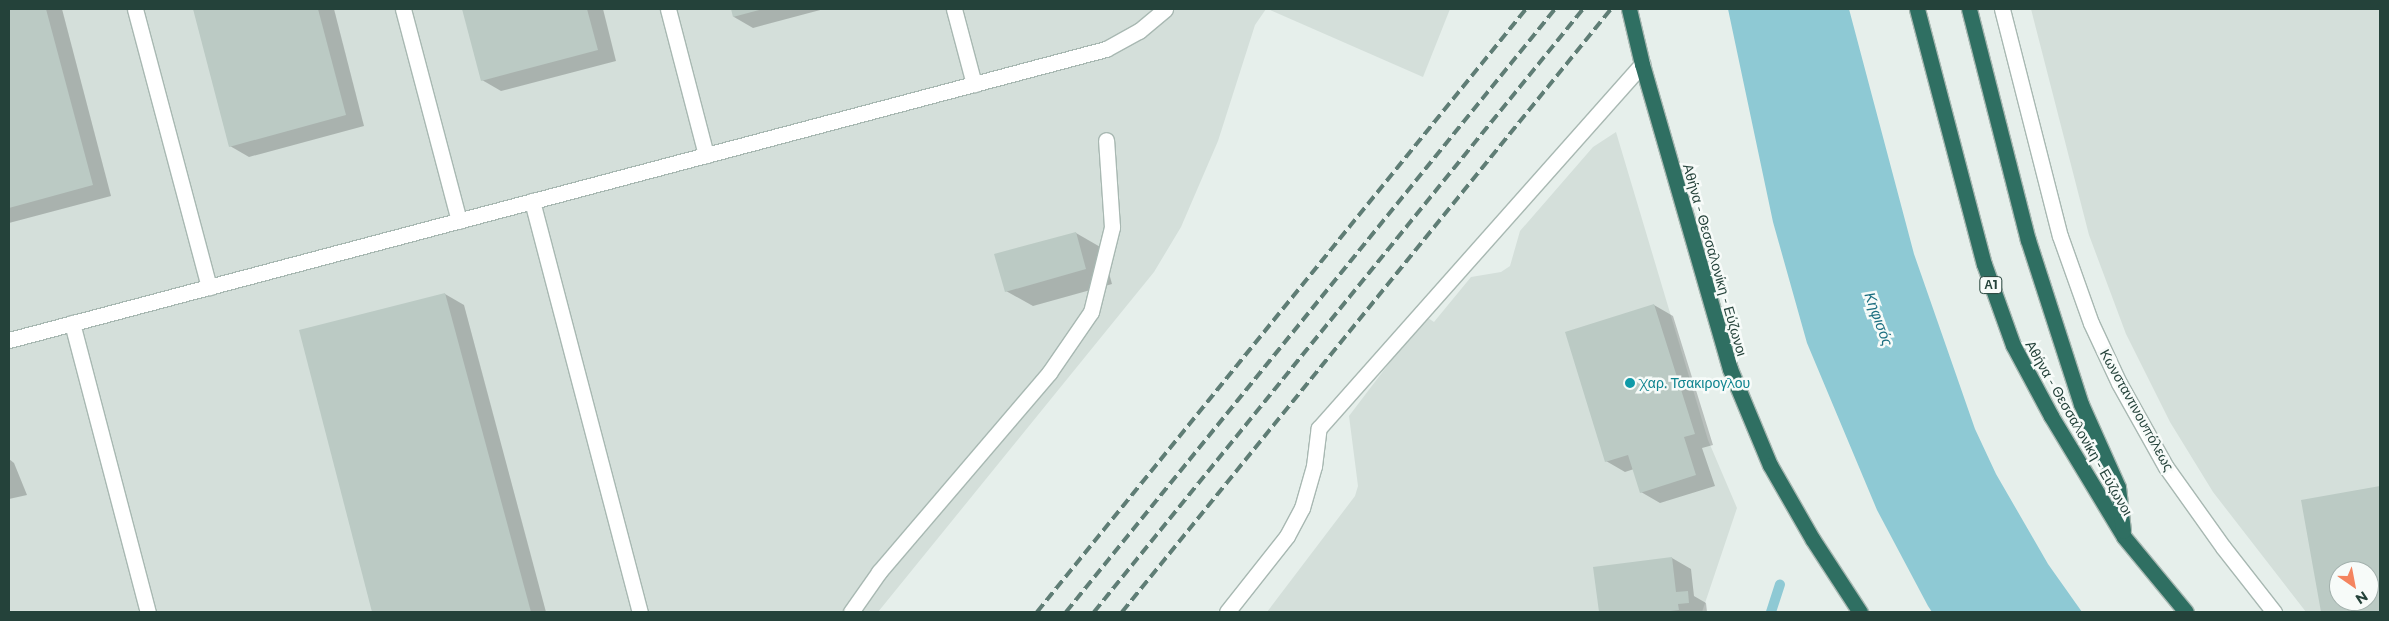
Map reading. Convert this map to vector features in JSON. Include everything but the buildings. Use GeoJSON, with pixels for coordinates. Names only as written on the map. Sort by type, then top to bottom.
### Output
{"type":"FeatureCollection","features":[{"type":"Feature","properties":{"kind":"highway","name":"Αθήνα - Θεσσαλονίκη - Εύζωνοι"},"geometry":{"type":"LineString","coordinates":[[1629,9],[1642,64],[1730,369],[1770,465],[1813,540],[1860,612]]}},
{"type":"Feature","properties":{"kind":"highway","name":"Αθήνα - Θεσσαλονίκη - Εύζωνοι"},"geometry":{"type":"LineString","coordinates":[[1917,9],[1984,264],[2012,345],[2051,416],[2124,537],[2186,612]]}},
{"type":"Feature","properties":{"kind":"highway"},"geometry":{"type":"LineString","coordinates":[[1969,9],[2028,240],[2081,404],[2118,487],[2124,537]]}},
{"type":"Feature","properties":{"kind":"street"},"geometry":{"type":"LineString","coordinates":[[135,9],[209,288]]}},
{"type":"Feature","properties":{"kind":"street"},"geometry":{"type":"LineString","coordinates":[[403,9],[459,221]]}},
{"type":"Feature","properties":{"kind":"street"},"geometry":{"type":"LineString","coordinates":[[668,9],[706,155]]}},
{"type":"Feature","properties":{"kind":"street"},"geometry":{"type":"LineString","coordinates":[[954,9],[974,84]]}},
{"type":"Feature","properties":{"kind":"street"},"geometry":{"type":"LineString","coordinates":[[9,340],[1106,49],[1139,31],[1165,9]]}},
{"type":"Feature","properties":{"kind":"street","name":"Κωνσταντινουπόλεως"},"geometry":{"type":"LineString","coordinates":[[2002,9],[2060,236],[2091,323],[2119,383],[2166,466],[2223,547],[2274,612]]}},
{"type":"Feature","properties":{"kind":"street"},"geometry":{"type":"LineString","coordinates":[[1227,612],[1287,536],[1302,508],[1314,466],[1319,428],[1642,64]]}},
{"type":"Feature","properties":{"kind":"street"},"geometry":{"type":"LineString","coordinates":[[851,612],[879,572],[1049,373],[1091,312],[1112,227],[1106,140]]}},
{"type":"Feature","properties":{"kind":"street"},"geometry":{"type":"LineString","coordinates":[[532,201],[640,612]]}},
{"type":"Feature","properties":{"kind":"street"},"geometry":{"type":"LineString","coordinates":[[72,323],[148,612]]}},
{"type":"Feature","properties":{"kind":"shaded area"},"geometry":{"type":"Polygon","coordinates":[[[9,9],[1266,9],[1255,25],[1218,141],[1181,227],[1154,272],[878,612],[9,612],[9,9]]]}},
{"type":"Feature","properties":{"kind":"shaded area"},"geometry":{"type":"Polygon","coordinates":[[[1268,9],[1450,9],[1423,77],[1268,9]]]}},
{"type":"Feature","properties":{"kind":"shaded area"},"geometry":{"type":"Polygon","coordinates":[[[2031,9],[2380,9],[2380,612],[2306,612],[2213,492],[2170,422],[2126,334],[2089,235],[2031,9]]]}},
{"type":"Feature","properties":{"kind":"shaded area"},"geometry":{"type":"Polygon","coordinates":[[[1616,132],[1708,440],[1737,508],[1702,612],[1267,612],[1355,496],[1358,486],[1349,416],[1425,316],[1434,322],[1471,277],[1501,272],[1510,266],[1520,231],[1593,147],[1616,132]]]}},
{"type":"Feature","properties":{"kind":"water","name":"Κηφισός"},"geometry":{"type":"Polygon","coordinates":[[[1728,9],[1849,9],[1914,254],[1975,429],[1996,474],[2048,564],[2082,612],[1932,612],[1928,606],[1877,510],[1807,343],[1773,222],[1728,9]]]}},
{"type":"Feature","properties":{"kind":"waterway"},"geometry":{"type":"LineString","coordinates":[[1771,612],[1780,584]]}},
{"type":"Feature","properties":{"kind":"railway"},"geometry":{"type":"LineString","coordinates":[[1037,612],[1526,9]]}},
{"type":"Feature","properties":{"kind":"railway"},"geometry":{"type":"LineString","coordinates":[[1066,612],[1555,9]]}},
{"type":"Feature","properties":{"kind":"railway"},"geometry":{"type":"LineString","coordinates":[[1094,612],[1583,9]]}},
{"type":"Feature","properties":{"kind":"railway"},"geometry":{"type":"LineString","coordinates":[[1122,612],[1611,9]]}},
{"type":"Feature","properties":{"kind":"place","name":"Χαρ. Τσακιρογλου"},"geometry":{"type":"Point","coordinates":[1630,383]}}]}
